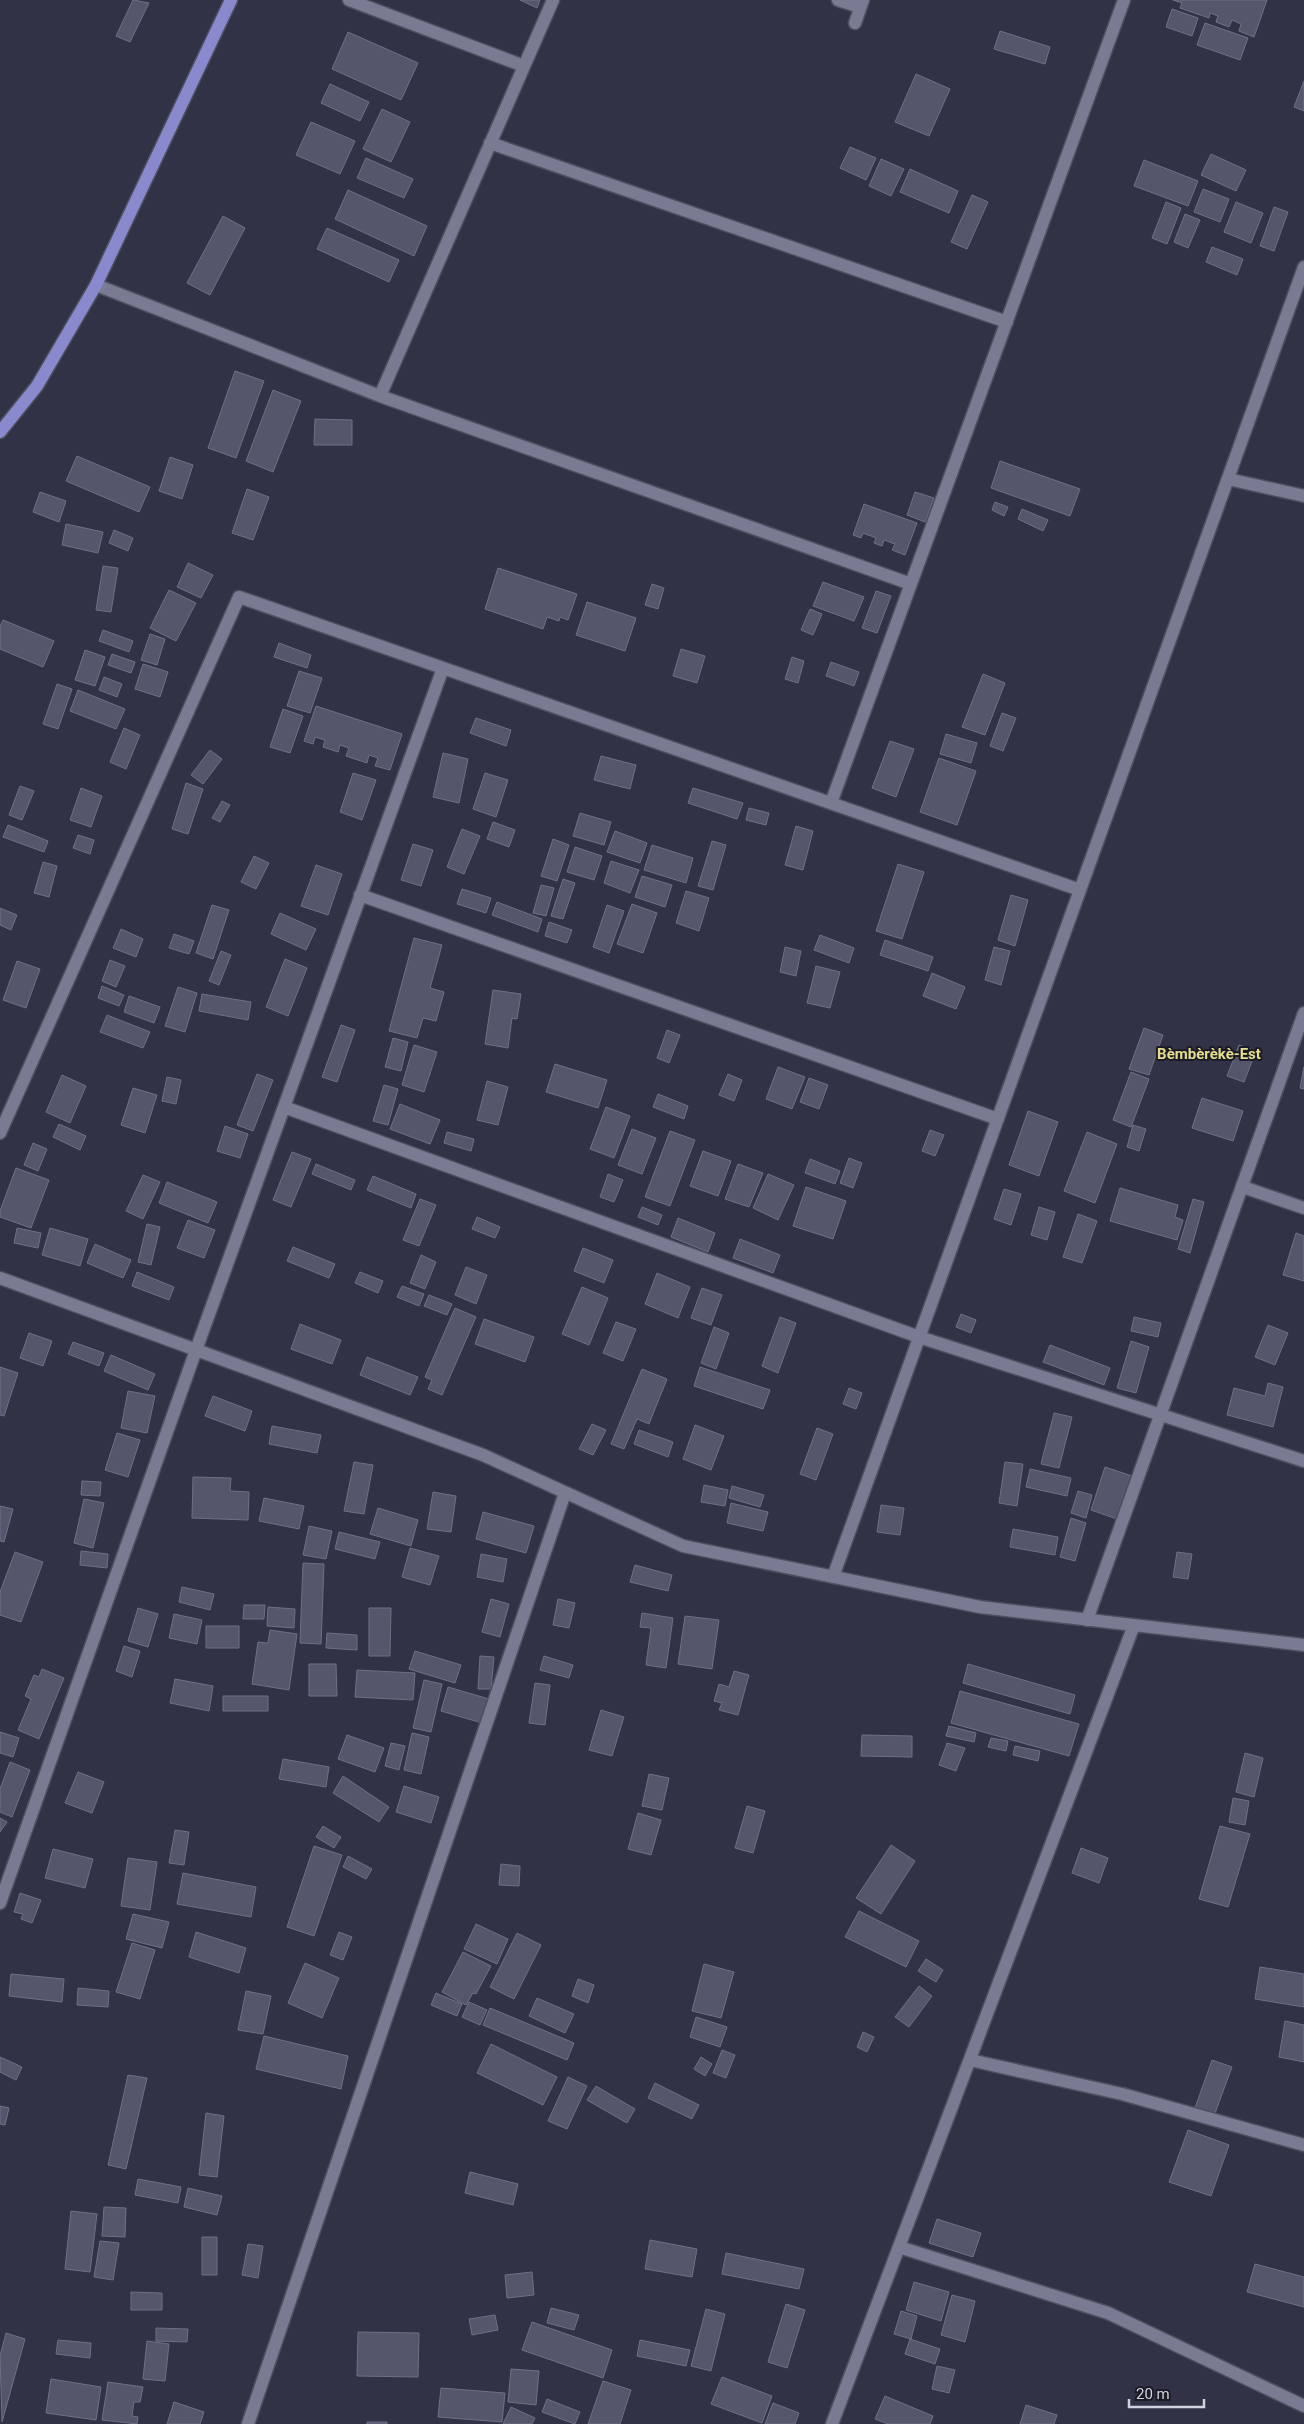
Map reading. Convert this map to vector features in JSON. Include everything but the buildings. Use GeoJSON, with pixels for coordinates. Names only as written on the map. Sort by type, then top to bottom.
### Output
{"type":"FeatureCollection","features":[{"type":"Feature","properties":{"kind":"main road"},"geometry":{"type":"LineString","coordinates":[[0,432],[37,386],[96,285],[231,0]]}},
{"type":"Feature","properties":{"kind":"street"},"geometry":{"type":"LineString","coordinates":[[349,0],[524,66]]}},
{"type":"Feature","properties":{"kind":"street"},"geometry":{"type":"LineString","coordinates":[[380,396],[553,0]]}},
{"type":"Feature","properties":{"kind":"street"},"geometry":{"type":"LineString","coordinates":[[838,0],[862,4],[855,23]]}},
{"type":"Feature","properties":{"kind":"street"},"geometry":{"type":"LineString","coordinates":[[831,804],[1124,0]]}},
{"type":"Feature","properties":{"kind":"street"},"geometry":{"type":"LineString","coordinates":[[490,143],[1007,322]]}},
{"type":"Feature","properties":{"kind":"street"},"geometry":{"type":"LineString","coordinates":[[833,1577],[1304,267]]}},
{"type":"Feature","properties":{"kind":"street"},"geometry":{"type":"LineString","coordinates":[[96,285],[380,396],[911,584]]}},
{"type":"Feature","properties":{"kind":"street"},"geometry":{"type":"LineString","coordinates":[[1228,479],[1304,496]]}},
{"type":"Feature","properties":{"kind":"street"},"geometry":{"type":"LineString","coordinates":[[0,1133],[239,597],[1080,890]]}},
{"type":"Feature","properties":{"kind":"street"},"geometry":{"type":"LineString","coordinates":[[0,1903],[196,1350],[443,668]]}},
{"type":"Feature","properties":{"kind":"street"},"geometry":{"type":"LineString","coordinates":[[360,896],[998,1119]]}},
{"type":"Feature","properties":{"kind":"street"},"geometry":{"type":"LineString","coordinates":[[1087,1620],[1304,1013]]}},
{"type":"Feature","properties":{"kind":"street"},"geometry":{"type":"LineString","coordinates":[[284,1108],[919,1337],[1304,1461]]}},
{"type":"Feature","properties":{"kind":"street"},"geometry":{"type":"LineString","coordinates":[[1243,1187],[1304,1208]]}},
{"type":"Feature","properties":{"kind":"street"},"geometry":{"type":"LineString","coordinates":[[0,1278],[483,1455],[683,1546],[980,1607],[1304,1645]]}},
{"type":"Feature","properties":{"kind":"street"},"geometry":{"type":"LineString","coordinates":[[248,2424],[565,1493]]}},
{"type":"Feature","properties":{"kind":"street"},"geometry":{"type":"LineString","coordinates":[[832,2424],[1134,1625]]}},
{"type":"Feature","properties":{"kind":"street"},"geometry":{"type":"LineString","coordinates":[[970,2060],[1122,2094],[1304,2145]]}},
{"type":"Feature","properties":{"kind":"street"},"geometry":{"type":"LineString","coordinates":[[899,2247],[1108,2313],[1304,2406]]}},
{"type":"Feature","properties":{"kind":"district","name":"Bèmbèrèkè-Est"},"geometry":{"type":"Point","coordinates":[1209,1054]}}]}
